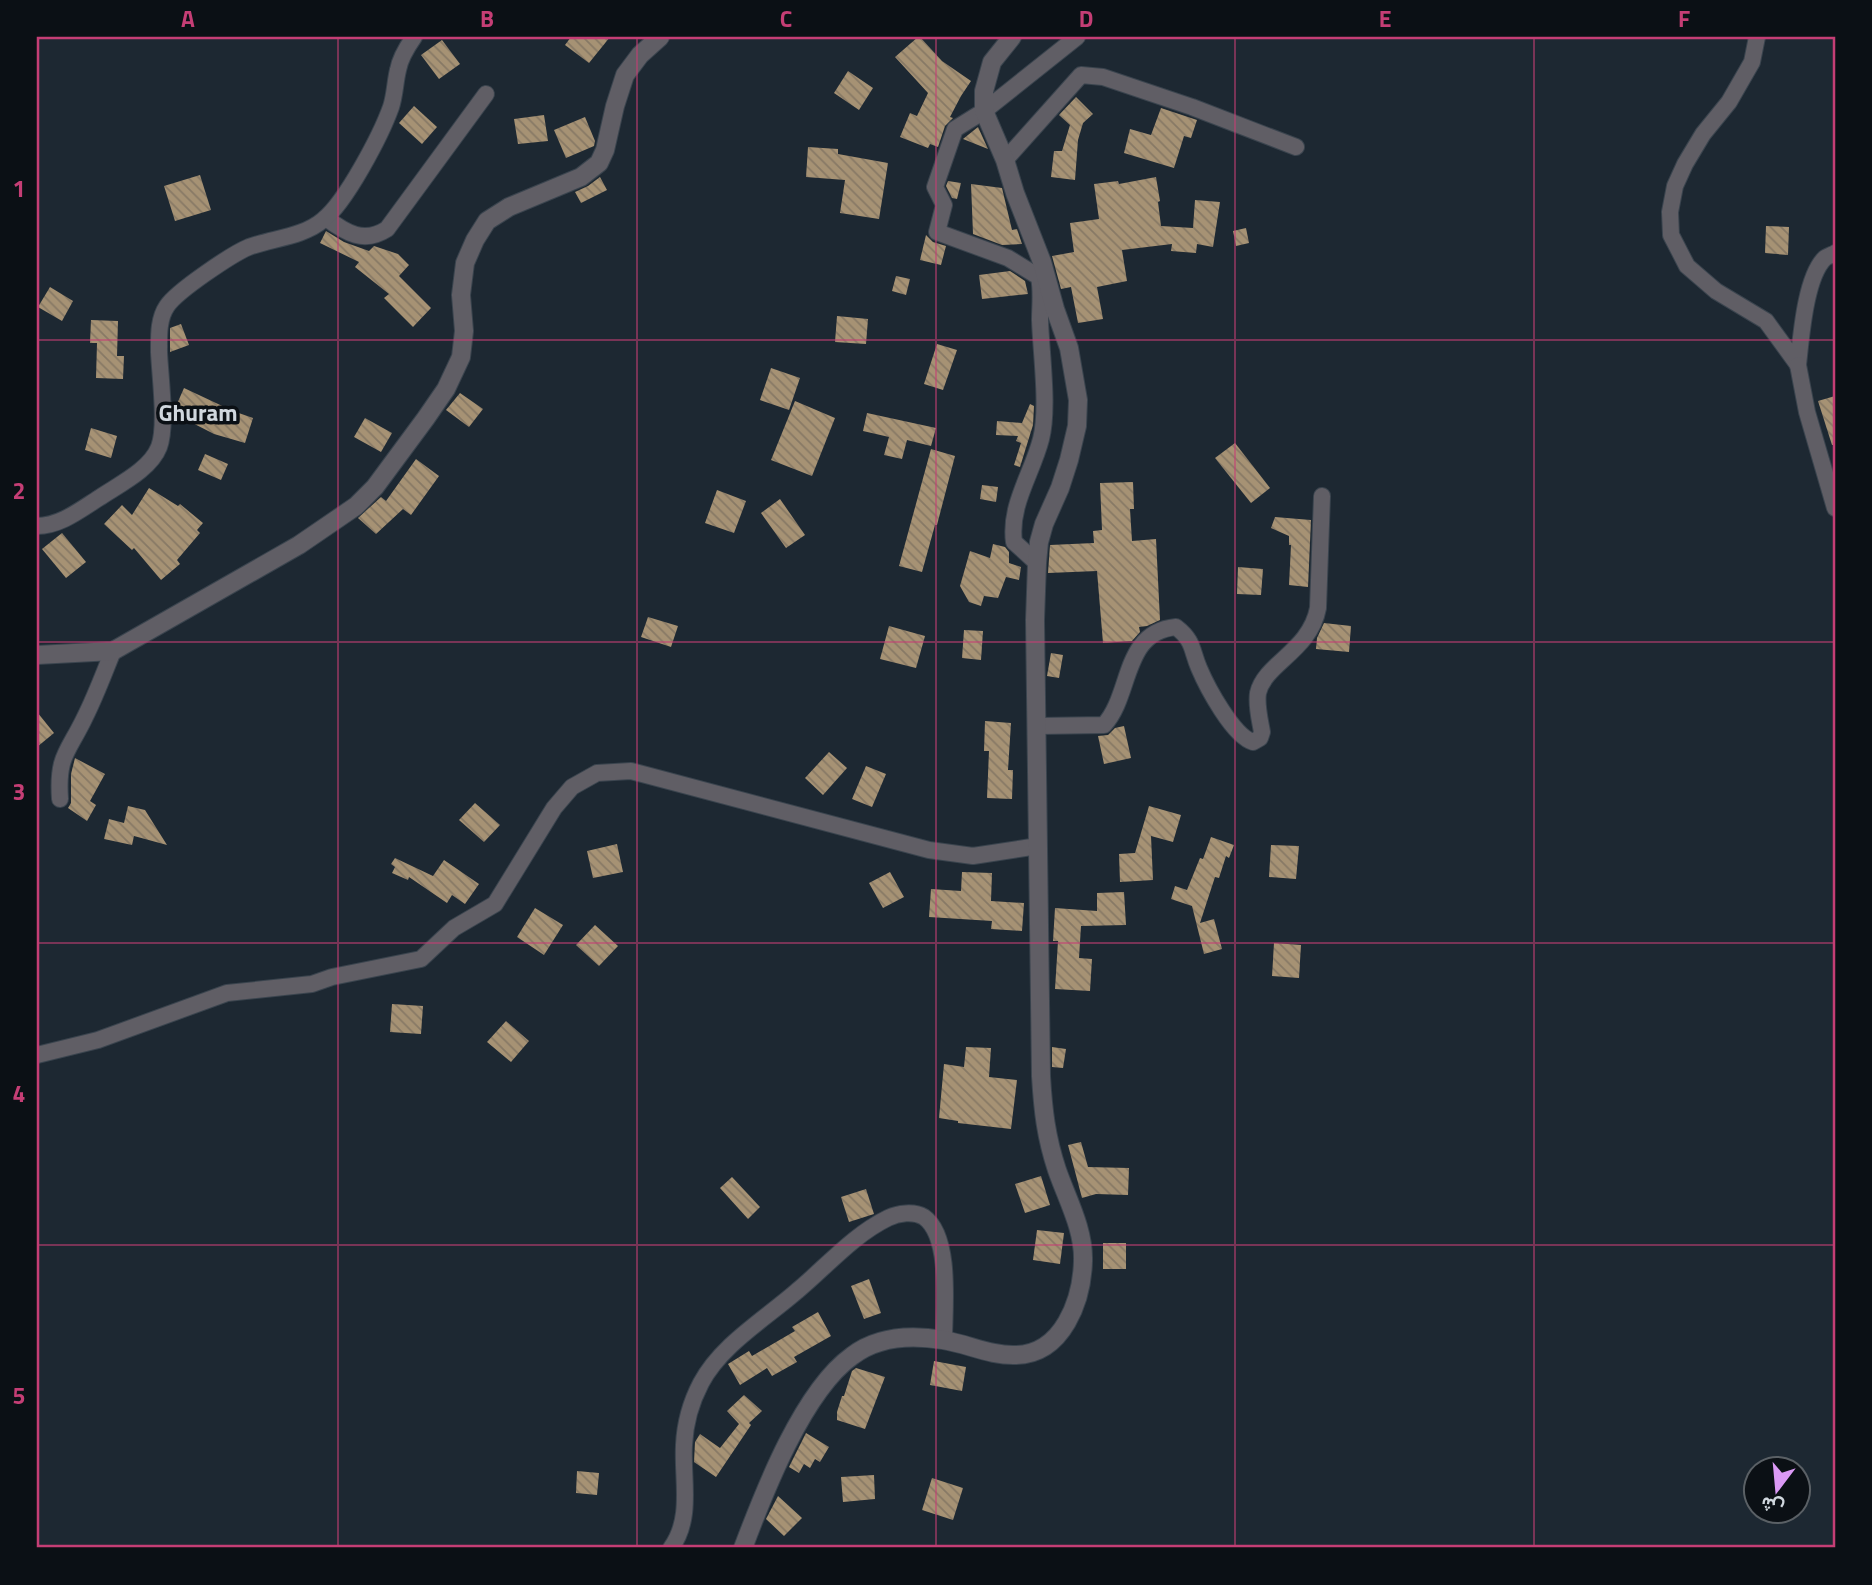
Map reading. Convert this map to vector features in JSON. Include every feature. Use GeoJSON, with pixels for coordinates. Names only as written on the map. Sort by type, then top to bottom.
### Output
{"type":"FeatureCollection","features":[{"type":"Feature","properties":{"kind":"street"},"geometry":{"type":"LineString","coordinates":[[37,526],[57,522],[126,481],[149,462],[159,448],[162,430],[159,335],[161,319],[167,306],[181,292],[249,247],[312,228],[326,218],[355,177],[383,125],[391,106],[398,67],[414,37]]}},
{"type":"Feature","properties":{"kind":"street"},"geometry":{"type":"LineString","coordinates":[[37,655],[113,651],[199,604],[331,525],[356,506],[374,487],[446,389],[461,357],[464,331],[461,295],[465,263],[487,221],[509,207],[581,177],[598,163],[605,150],[625,75],[640,55],[660,37]]}},
{"type":"Feature","properties":{"kind":"street"},"geometry":{"type":"LineString","coordinates":[[743,1548],[766,1485],[812,1402],[851,1356],[872,1345],[898,1337],[944,1340],[980,1350],[1018,1355],[1041,1348],[1062,1332],[1077,1302],[1083,1242],[1044,1124],[1041,1076],[1035,620],[1039,542],[1069,460],[1077,426],[1078,400],[1069,348],[1042,262],[984,111],[984,90],[992,62],[1012,37]]}},
{"type":"Feature","properties":{"kind":"street"},"geometry":{"type":"LineString","coordinates":[[1037,563],[1014,542],[1012,531],[1020,494],[1041,437],[1042,292],[1039,277],[1008,258],[937,232],[944,205],[934,187],[955,129],[984,111],[1077,37]]}},
{"type":"Feature","properties":{"kind":"street"},"geometry":{"type":"LineString","coordinates":[[1757,37],[1752,62],[1729,102],[1697,144],[1675,186],[1670,212],[1671,235],[1687,266],[1716,291],[1766,321],[1798,365]]}},
{"type":"Feature","properties":{"kind":"street"},"geometry":{"type":"LineString","coordinates":[[1005,160],[1081,75],[1103,77],[1167,98],[1268,134],[1296,147]]}},
{"type":"Feature","properties":{"kind":"street"},"geometry":{"type":"LineString","coordinates":[[326,218],[351,234],[364,237],[377,236],[387,229],[486,94]]}},
{"type":"Feature","properties":{"kind":"street"},"geometry":{"type":"LineString","coordinates":[[1835,253],[1825,257],[1808,294],[1798,365],[1807,412],[1835,508]]}},
{"type":"Feature","properties":{"kind":"street"},"geometry":{"type":"LineString","coordinates":[[1038,726],[1104,725],[1116,708],[1126,675],[1149,636],[1163,628],[1176,627],[1188,636],[1198,666],[1230,721],[1248,740],[1253,742],[1260,738],[1262,732],[1259,690],[1265,679],[1307,636],[1315,622],[1318,608],[1322,496]]}},
{"type":"Feature","properties":{"kind":"street"},"geometry":{"type":"LineString","coordinates":[[60,799],[59,775],[62,759],[85,719],[113,651]]}},
{"type":"Feature","properties":{"kind":"street"},"geometry":{"type":"LineString","coordinates":[[37,1055],[98,1040],[227,993],[312,984],[332,977],[421,959],[454,928],[495,904],[554,808],[572,787],[597,773],[631,771],[929,850],[973,856],[1038,846]]}},
{"type":"Feature","properties":{"kind":"street"},"geometry":{"type":"LineString","coordinates":[[671,1548],[680,1537],[684,1522],[684,1444],[689,1412],[702,1382],[719,1359],[751,1329],[873,1226],[891,1216],[906,1213],[923,1217],[933,1228],[941,1245],[944,1340]]}},
{"type":"Feature","properties":{"kind":"building"},"geometry":{"type":"Polygon","coordinates":[[[571,37],[610,37],[589,63],[565,45],[571,37]]]}},
{"type":"Feature","properties":{"kind":"building"},"geometry":{"type":"Polygon","coordinates":[[[918,37],[942,61],[971,81],[950,117],[953,118],[945,126],[938,147],[930,144],[928,148],[900,137],[910,113],[917,116],[928,93],[895,57],[918,37]]]}},
{"type":"Feature","properties":{"kind":"building"},"geometry":{"type":"Polygon","coordinates":[[[442,40],[460,64],[439,79],[421,55],[442,40]]]}},
{"type":"Feature","properties":{"kind":"building"},"geometry":{"type":"Polygon","coordinates":[[[848,71],[873,88],[859,110],[834,93],[848,71]]]}},
{"type":"Feature","properties":{"kind":"building"},"geometry":{"type":"Polygon","coordinates":[[[1076,97],[1093,114],[1083,123],[1078,140],[1075,180],[1051,177],[1054,151],[1062,151],[1070,125],[1059,115],[1076,97]]]}},
{"type":"Feature","properties":{"kind":"building"},"geometry":{"type":"Polygon","coordinates":[[[414,106],[437,127],[422,144],[399,123],[414,106]]]}},
{"type":"Feature","properties":{"kind":"building"},"geometry":{"type":"Polygon","coordinates":[[[1161,108],[1197,120],[1191,138],[1184,136],[1174,168],[1124,153],[1130,129],[1151,135],[1161,108]]]}},
{"type":"Feature","properties":{"kind":"building"},"geometry":{"type":"Polygon","coordinates":[[[544,115],[548,141],[518,144],[514,119],[544,115]]]}},
{"type":"Feature","properties":{"kind":"building"},"geometry":{"type":"Polygon","coordinates":[[[585,117],[595,141],[594,146],[566,158],[554,130],[585,117]]]}},
{"type":"Feature","properties":{"kind":"building"},"geometry":{"type":"Polygon","coordinates":[[[978,127],[988,149],[963,139],[978,127]]]}},
{"type":"Feature","properties":{"kind":"building"},"geometry":{"type":"Polygon","coordinates":[[[808,147],[838,149],[838,154],[888,163],[879,219],[840,213],[845,180],[806,177],[808,147]]]}},
{"type":"Feature","properties":{"kind":"building"},"geometry":{"type":"Polygon","coordinates":[[[200,175],[211,210],[175,221],[164,186],[200,175]]]}},
{"type":"Feature","properties":{"kind":"building"},"geometry":{"type":"Polygon","coordinates":[[[600,177],[607,190],[581,203],[575,192],[600,177]]]}},
{"type":"Feature","properties":{"kind":"building"},"geometry":{"type":"Polygon","coordinates":[[[1156,177],[1161,226],[1193,228],[1195,200],[1220,202],[1213,247],[1197,244],[1196,253],[1171,251],[1172,244],[1122,250],[1127,281],[1097,287],[1103,319],[1078,323],[1071,287],[1061,289],[1052,256],[1074,252],[1070,223],[1099,219],[1094,184],[1118,181],[1119,184],[1156,177]]]}},
{"type":"Feature","properties":{"kind":"building"},"geometry":{"type":"Polygon","coordinates":[[[948,181],[961,183],[957,199],[952,198],[946,186],[948,181]]]}},
{"type":"Feature","properties":{"kind":"building"},"geometry":{"type":"Polygon","coordinates":[[[971,184],[1002,188],[1012,230],[1017,229],[1022,244],[1002,245],[973,234],[971,184]]]}},
{"type":"Feature","properties":{"kind":"building"},"geometry":{"type":"Polygon","coordinates":[[[1766,226],[1789,227],[1788,255],[1765,253],[1766,226]]]}},
{"type":"Feature","properties":{"kind":"building"},"geometry":{"type":"Polygon","coordinates":[[[1246,228],[1249,243],[1236,246],[1233,231],[1246,228]]]}},
{"type":"Feature","properties":{"kind":"building"},"geometry":{"type":"Polygon","coordinates":[[[326,231],[344,242],[369,251],[374,246],[398,254],[409,265],[399,276],[431,308],[413,327],[384,298],[389,294],[355,267],[359,262],[320,243],[326,231]]]}},
{"type":"Feature","properties":{"kind":"building"},"geometry":{"type":"Polygon","coordinates":[[[926,235],[933,242],[946,246],[941,265],[920,260],[926,235]]]}},
{"type":"Feature","properties":{"kind":"building"},"geometry":{"type":"Polygon","coordinates":[[[1010,271],[1025,281],[1028,294],[982,299],[979,275],[1010,271]]]}},
{"type":"Feature","properties":{"kind":"building"},"geometry":{"type":"Polygon","coordinates":[[[896,276],[910,279],[906,295],[892,291],[896,276]]]}},
{"type":"Feature","properties":{"kind":"building"},"geometry":{"type":"Polygon","coordinates":[[[50,287],[73,301],[62,321],[38,307],[50,287]]]}},
{"type":"Feature","properties":{"kind":"building"},"geometry":{"type":"Polygon","coordinates":[[[837,316],[868,319],[866,344],[835,342],[837,316]]]}},
{"type":"Feature","properties":{"kind":"building"},"geometry":{"type":"Polygon","coordinates":[[[91,320],[118,321],[117,356],[124,356],[123,379],[96,378],[97,343],[90,343],[91,320]]]}},
{"type":"Feature","properties":{"kind":"building"},"geometry":{"type":"Polygon","coordinates":[[[181,324],[189,345],[170,352],[170,328],[181,324]]]}},
{"type":"Feature","properties":{"kind":"building"},"geometry":{"type":"Polygon","coordinates":[[[937,344],[957,350],[943,390],[924,384],[937,344]]]}},
{"type":"Feature","properties":{"kind":"building"},"geometry":{"type":"Polygon","coordinates":[[[771,368],[800,378],[789,410],[760,400],[771,368]]]}},
{"type":"Feature","properties":{"kind":"building"},"geometry":{"type":"Polygon","coordinates":[[[184,388],[253,418],[245,443],[214,434],[173,413],[184,388]]]}},
{"type":"Feature","properties":{"kind":"building"},"geometry":{"type":"Polygon","coordinates":[[[460,393],[483,409],[469,427],[446,410],[460,393]]]}},
{"type":"Feature","properties":{"kind":"building"},"geometry":{"type":"Polygon","coordinates":[[[1835,396],[1835,445],[1832,445],[1818,401],[1835,396]]]}},
{"type":"Feature","properties":{"kind":"building"},"geometry":{"type":"Polygon","coordinates":[[[795,401],[835,418],[812,476],[771,460],[795,401]]]}},
{"type":"Feature","properties":{"kind":"building"},"geometry":{"type":"Polygon","coordinates":[[[1030,404],[1034,406],[1033,425],[1020,467],[1014,465],[1021,443],[1016,441],[1018,436],[996,435],[997,421],[1022,423],[1030,404]]]}},
{"type":"Feature","properties":{"kind":"building"},"geometry":{"type":"Polygon","coordinates":[[[867,413],[936,428],[931,446],[907,440],[902,459],[884,455],[889,437],[863,431],[867,413]]]}},
{"type":"Feature","properties":{"kind":"building"},"geometry":{"type":"Polygon","coordinates":[[[365,418],[392,433],[381,452],[354,437],[365,418]]]}},
{"type":"Feature","properties":{"kind":"building"},"geometry":{"type":"Polygon","coordinates":[[[91,428],[117,436],[111,458],[85,450],[91,428]]]}},
{"type":"Feature","properties":{"kind":"building"},"geometry":{"type":"Polygon","coordinates":[[[1235,443],[1270,488],[1251,503],[1215,458],[1235,443]]]}},
{"type":"Feature","properties":{"kind":"building"},"geometry":{"type":"Polygon","coordinates":[[[931,449],[955,456],[922,572],[899,566],[931,449]]]}},
{"type":"Feature","properties":{"kind":"building"},"geometry":{"type":"Polygon","coordinates":[[[205,454],[228,464],[221,480],[198,470],[205,454]]]}},
{"type":"Feature","properties":{"kind":"building"},"geometry":{"type":"Polygon","coordinates":[[[416,459],[439,476],[411,515],[403,509],[376,534],[358,518],[381,497],[386,501],[416,459]]]}},
{"type":"Feature","properties":{"kind":"building"},"geometry":{"type":"Polygon","coordinates":[[[1133,482],[1134,509],[1130,509],[1132,541],[1156,539],[1160,620],[1139,627],[1140,632],[1132,641],[1103,643],[1097,571],[1048,573],[1050,545],[1094,543],[1093,531],[1102,530],[1100,483],[1133,482]]]}},
{"type":"Feature","properties":{"kind":"building"},"geometry":{"type":"Polygon","coordinates":[[[982,485],[998,487],[996,502],[980,499],[982,485]]]}},
{"type":"Feature","properties":{"kind":"building"},"geometry":{"type":"Polygon","coordinates":[[[149,488],[178,506],[180,504],[203,523],[197,530],[200,533],[177,560],[180,564],[161,580],[134,548],[132,550],[104,524],[122,505],[132,515],[149,488]]]}},
{"type":"Feature","properties":{"kind":"building"},"geometry":{"type":"Polygon","coordinates":[[[717,490],[746,501],[734,533],[705,523],[717,490]]]}},
{"type":"Feature","properties":{"kind":"building"},"geometry":{"type":"Polygon","coordinates":[[[780,499],[805,535],[786,548],[761,513],[780,499]]]}},
{"type":"Feature","properties":{"kind":"building"},"geometry":{"type":"Polygon","coordinates":[[[1275,517],[1311,520],[1308,587],[1289,585],[1291,545],[1289,536],[1271,528],[1275,517]]]}},
{"type":"Feature","properties":{"kind":"building"},"geometry":{"type":"Polygon","coordinates":[[[62,533],[86,562],[66,578],[42,549],[62,533]]]}},
{"type":"Feature","properties":{"kind":"building"},"geometry":{"type":"Polygon","coordinates":[[[993,544],[1005,547],[1009,552],[1009,563],[1021,567],[1019,580],[1006,577],[998,598],[984,596],[981,606],[969,602],[960,586],[970,551],[990,558],[993,544]]]}},
{"type":"Feature","properties":{"kind":"building"},"geometry":{"type":"Polygon","coordinates":[[[1238,567],[1263,569],[1261,595],[1237,594],[1238,567]]]}},
{"type":"Feature","properties":{"kind":"building"},"geometry":{"type":"Polygon","coordinates":[[[648,617],[678,626],[671,647],[641,637],[648,617]]]}},
{"type":"Feature","properties":{"kind":"building"},"geometry":{"type":"Polygon","coordinates":[[[1324,623],[1351,626],[1349,652],[1316,649],[1317,638],[1324,623]]]}},
{"type":"Feature","properties":{"kind":"building"},"geometry":{"type":"Polygon","coordinates":[[[889,626],[925,636],[916,668],[880,659],[889,626]]]}},
{"type":"Feature","properties":{"kind":"building"},"geometry":{"type":"Polygon","coordinates":[[[964,630],[983,631],[981,660],[962,658],[964,630]]]}},
{"type":"Feature","properties":{"kind":"building"},"geometry":{"type":"Polygon","coordinates":[[[1051,653],[1063,655],[1059,678],[1047,676],[1051,653]]]}},
{"type":"Feature","properties":{"kind":"building"},"geometry":{"type":"Polygon","coordinates":[[[37,712],[54,733],[37,747],[37,712]]]}},
{"type":"Feature","properties":{"kind":"building"},"geometry":{"type":"Polygon","coordinates":[[[985,721],[1011,723],[1008,770],[1013,770],[1012,799],[987,798],[989,751],[984,751],[985,721]]]}},
{"type":"Feature","properties":{"kind":"building"},"geometry":{"type":"Polygon","coordinates":[[[1124,726],[1131,758],[1104,764],[1098,736],[1108,735],[1115,728],[1124,726]]]}},
{"type":"Feature","properties":{"kind":"building"},"geometry":{"type":"Polygon","coordinates":[[[829,752],[847,768],[823,795],[805,778],[829,752]]]}},
{"type":"Feature","properties":{"kind":"building"},"geometry":{"type":"Polygon","coordinates":[[[75,758],[105,774],[90,801],[96,805],[87,821],[68,808],[71,803],[71,774],[75,758]]]}},
{"type":"Feature","properties":{"kind":"building"},"geometry":{"type":"Polygon","coordinates":[[[866,766],[886,774],[872,807],[852,799],[866,766]]]}},
{"type":"Feature","properties":{"kind":"building"},"geometry":{"type":"Polygon","coordinates":[[[475,803],[500,825],[484,842],[459,820],[475,803]]]}},
{"type":"Feature","properties":{"kind":"building"},"geometry":{"type":"Polygon","coordinates":[[[128,806],[145,810],[167,845],[134,836],[132,845],[104,839],[109,819],[124,823],[128,806]]]}},
{"type":"Feature","properties":{"kind":"building"},"geometry":{"type":"Polygon","coordinates":[[[1149,806],[1181,815],[1173,842],[1151,836],[1153,880],[1120,882],[1119,854],[1135,853],[1149,806]]]}},
{"type":"Feature","properties":{"kind":"building"},"geometry":{"type":"Polygon","coordinates":[[[1211,837],[1234,845],[1229,858],[1226,856],[1219,878],[1215,877],[1200,923],[1214,919],[1222,949],[1204,954],[1192,906],[1171,899],[1175,886],[1187,890],[1211,837]]]}},
{"type":"Feature","properties":{"kind":"building"},"geometry":{"type":"Polygon","coordinates":[[[617,844],[623,872],[593,878],[587,851],[617,844]]]}},
{"type":"Feature","properties":{"kind":"building"},"geometry":{"type":"Polygon","coordinates":[[[1271,845],[1299,846],[1296,879],[1269,877],[1271,845]]]}},
{"type":"Feature","properties":{"kind":"building"},"geometry":{"type":"Polygon","coordinates":[[[395,858],[433,876],[444,860],[479,884],[465,904],[452,895],[447,903],[409,877],[408,880],[392,873],[395,867],[391,864],[395,858]]]}},
{"type":"Feature","properties":{"kind":"building"},"geometry":{"type":"Polygon","coordinates":[[[890,872],[904,897],[883,908],[869,883],[890,872]]]}},
{"type":"Feature","properties":{"kind":"building"},"geometry":{"type":"Polygon","coordinates":[[[962,872],[992,873],[991,901],[1024,903],[1022,931],[991,929],[992,921],[929,917],[931,889],[961,891],[962,872]]]}},
{"type":"Feature","properties":{"kind":"building"},"geometry":{"type":"Polygon","coordinates":[[[1124,892],[1126,925],[1081,926],[1079,958],[1092,959],[1090,991],[1055,989],[1058,941],[1053,941],[1055,908],[1097,911],[1097,893],[1124,892]]]}},
{"type":"Feature","properties":{"kind":"building"},"geometry":{"type":"Polygon","coordinates":[[[535,908],[563,925],[544,955],[517,937],[535,908]]]}},
{"type":"Feature","properties":{"kind":"building"},"geometry":{"type":"Polygon","coordinates":[[[595,925],[618,946],[599,966],[576,945],[595,925]]]}},
{"type":"Feature","properties":{"kind":"building"},"geometry":{"type":"Polygon","coordinates":[[[1274,943],[1301,945],[1299,978],[1272,976],[1274,943]]]}},
{"type":"Feature","properties":{"kind":"building"},"geometry":{"type":"Polygon","coordinates":[[[392,1004],[423,1006],[421,1034],[390,1032],[392,1004]]]}},
{"type":"Feature","properties":{"kind":"building"},"geometry":{"type":"Polygon","coordinates":[[[506,1021],[529,1041],[511,1062],[487,1042],[506,1021]]]}},
{"type":"Feature","properties":{"kind":"building"},"geometry":{"type":"Polygon","coordinates":[[[966,1047],[991,1048],[989,1077],[1017,1080],[1011,1129],[939,1118],[944,1064],[964,1067],[966,1047]]]}},
{"type":"Feature","properties":{"kind":"building"},"geometry":{"type":"Polygon","coordinates":[[[1052,1047],[1066,1049],[1063,1068],[1052,1067],[1052,1047]]]}},
{"type":"Feature","properties":{"kind":"building"},"geometry":{"type":"Polygon","coordinates":[[[1081,1142],[1088,1167],[1129,1168],[1128,1195],[1096,1194],[1082,1198],[1068,1145],[1081,1142]]]}},
{"type":"Feature","properties":{"kind":"building"},"geometry":{"type":"Polygon","coordinates":[[[1041,1176],[1050,1205],[1025,1213],[1015,1184],[1041,1176]]]}},
{"type":"Feature","properties":{"kind":"building"},"geometry":{"type":"Polygon","coordinates":[[[732,1177],[760,1207],[748,1219],[720,1188],[732,1177]]]}},
{"type":"Feature","properties":{"kind":"building"},"geometry":{"type":"Polygon","coordinates":[[[866,1189],[874,1214],[849,1222],[841,1197],[866,1189]]]}},
{"type":"Feature","properties":{"kind":"building"},"geometry":{"type":"Polygon","coordinates":[[[1037,1230],[1064,1233],[1060,1264],[1033,1260],[1037,1230]]]}},
{"type":"Feature","properties":{"kind":"building"},"geometry":{"type":"Polygon","coordinates":[[[1103,1243],[1126,1243],[1126,1269],[1103,1269],[1103,1243]]]}},
{"type":"Feature","properties":{"kind":"building"},"geometry":{"type":"Polygon","coordinates":[[[869,1279],[881,1313],[864,1319],[851,1286],[869,1279]]]}},
{"type":"Feature","properties":{"kind":"building"},"geometry":{"type":"Polygon","coordinates":[[[818,1312],[831,1336],[794,1357],[797,1362],[772,1376],[767,1368],[740,1385],[728,1364],[749,1351],[752,1356],[795,1331],[792,1327],[818,1312]]]}},
{"type":"Feature","properties":{"kind":"building"},"geometry":{"type":"Polygon","coordinates":[[[934,1361],[966,1367],[962,1391],[930,1385],[934,1361]]]}},
{"type":"Feature","properties":{"kind":"building"},"geometry":{"type":"Polygon","coordinates":[[[856,1368],[885,1377],[865,1429],[837,1420],[842,1396],[852,1371],[856,1368]]]}},
{"type":"Feature","properties":{"kind":"building"},"geometry":{"type":"Polygon","coordinates":[[[744,1395],[762,1411],[749,1423],[751,1425],[716,1477],[694,1462],[695,1442],[700,1434],[720,1448],[739,1424],[727,1411],[744,1395]]]}},
{"type":"Feature","properties":{"kind":"building"},"geometry":{"type":"Polygon","coordinates":[[[806,1433],[829,1447],[820,1462],[815,1459],[810,1468],[804,1464],[799,1473],[789,1467],[806,1433]]]}},
{"type":"Feature","properties":{"kind":"building"},"geometry":{"type":"Polygon","coordinates":[[[577,1471],[599,1473],[597,1495],[576,1493],[577,1471]]]}},
{"type":"Feature","properties":{"kind":"building"},"geometry":{"type":"Polygon","coordinates":[[[874,1475],[875,1499],[843,1502],[841,1477],[874,1475]]]}},
{"type":"Feature","properties":{"kind":"building"},"geometry":{"type":"Polygon","coordinates":[[[932,1478],[963,1488],[953,1520],[922,1510],[932,1478]]]}},
{"type":"Feature","properties":{"kind":"building"},"geometry":{"type":"Polygon","coordinates":[[[778,1496],[802,1518],[784,1536],[766,1519],[778,1496]]]}},
{"type":"Feature","properties":{"kind":"district","name":"Ghuram"},"geometry":{"type":"Point","coordinates":[198,413]}}]}
